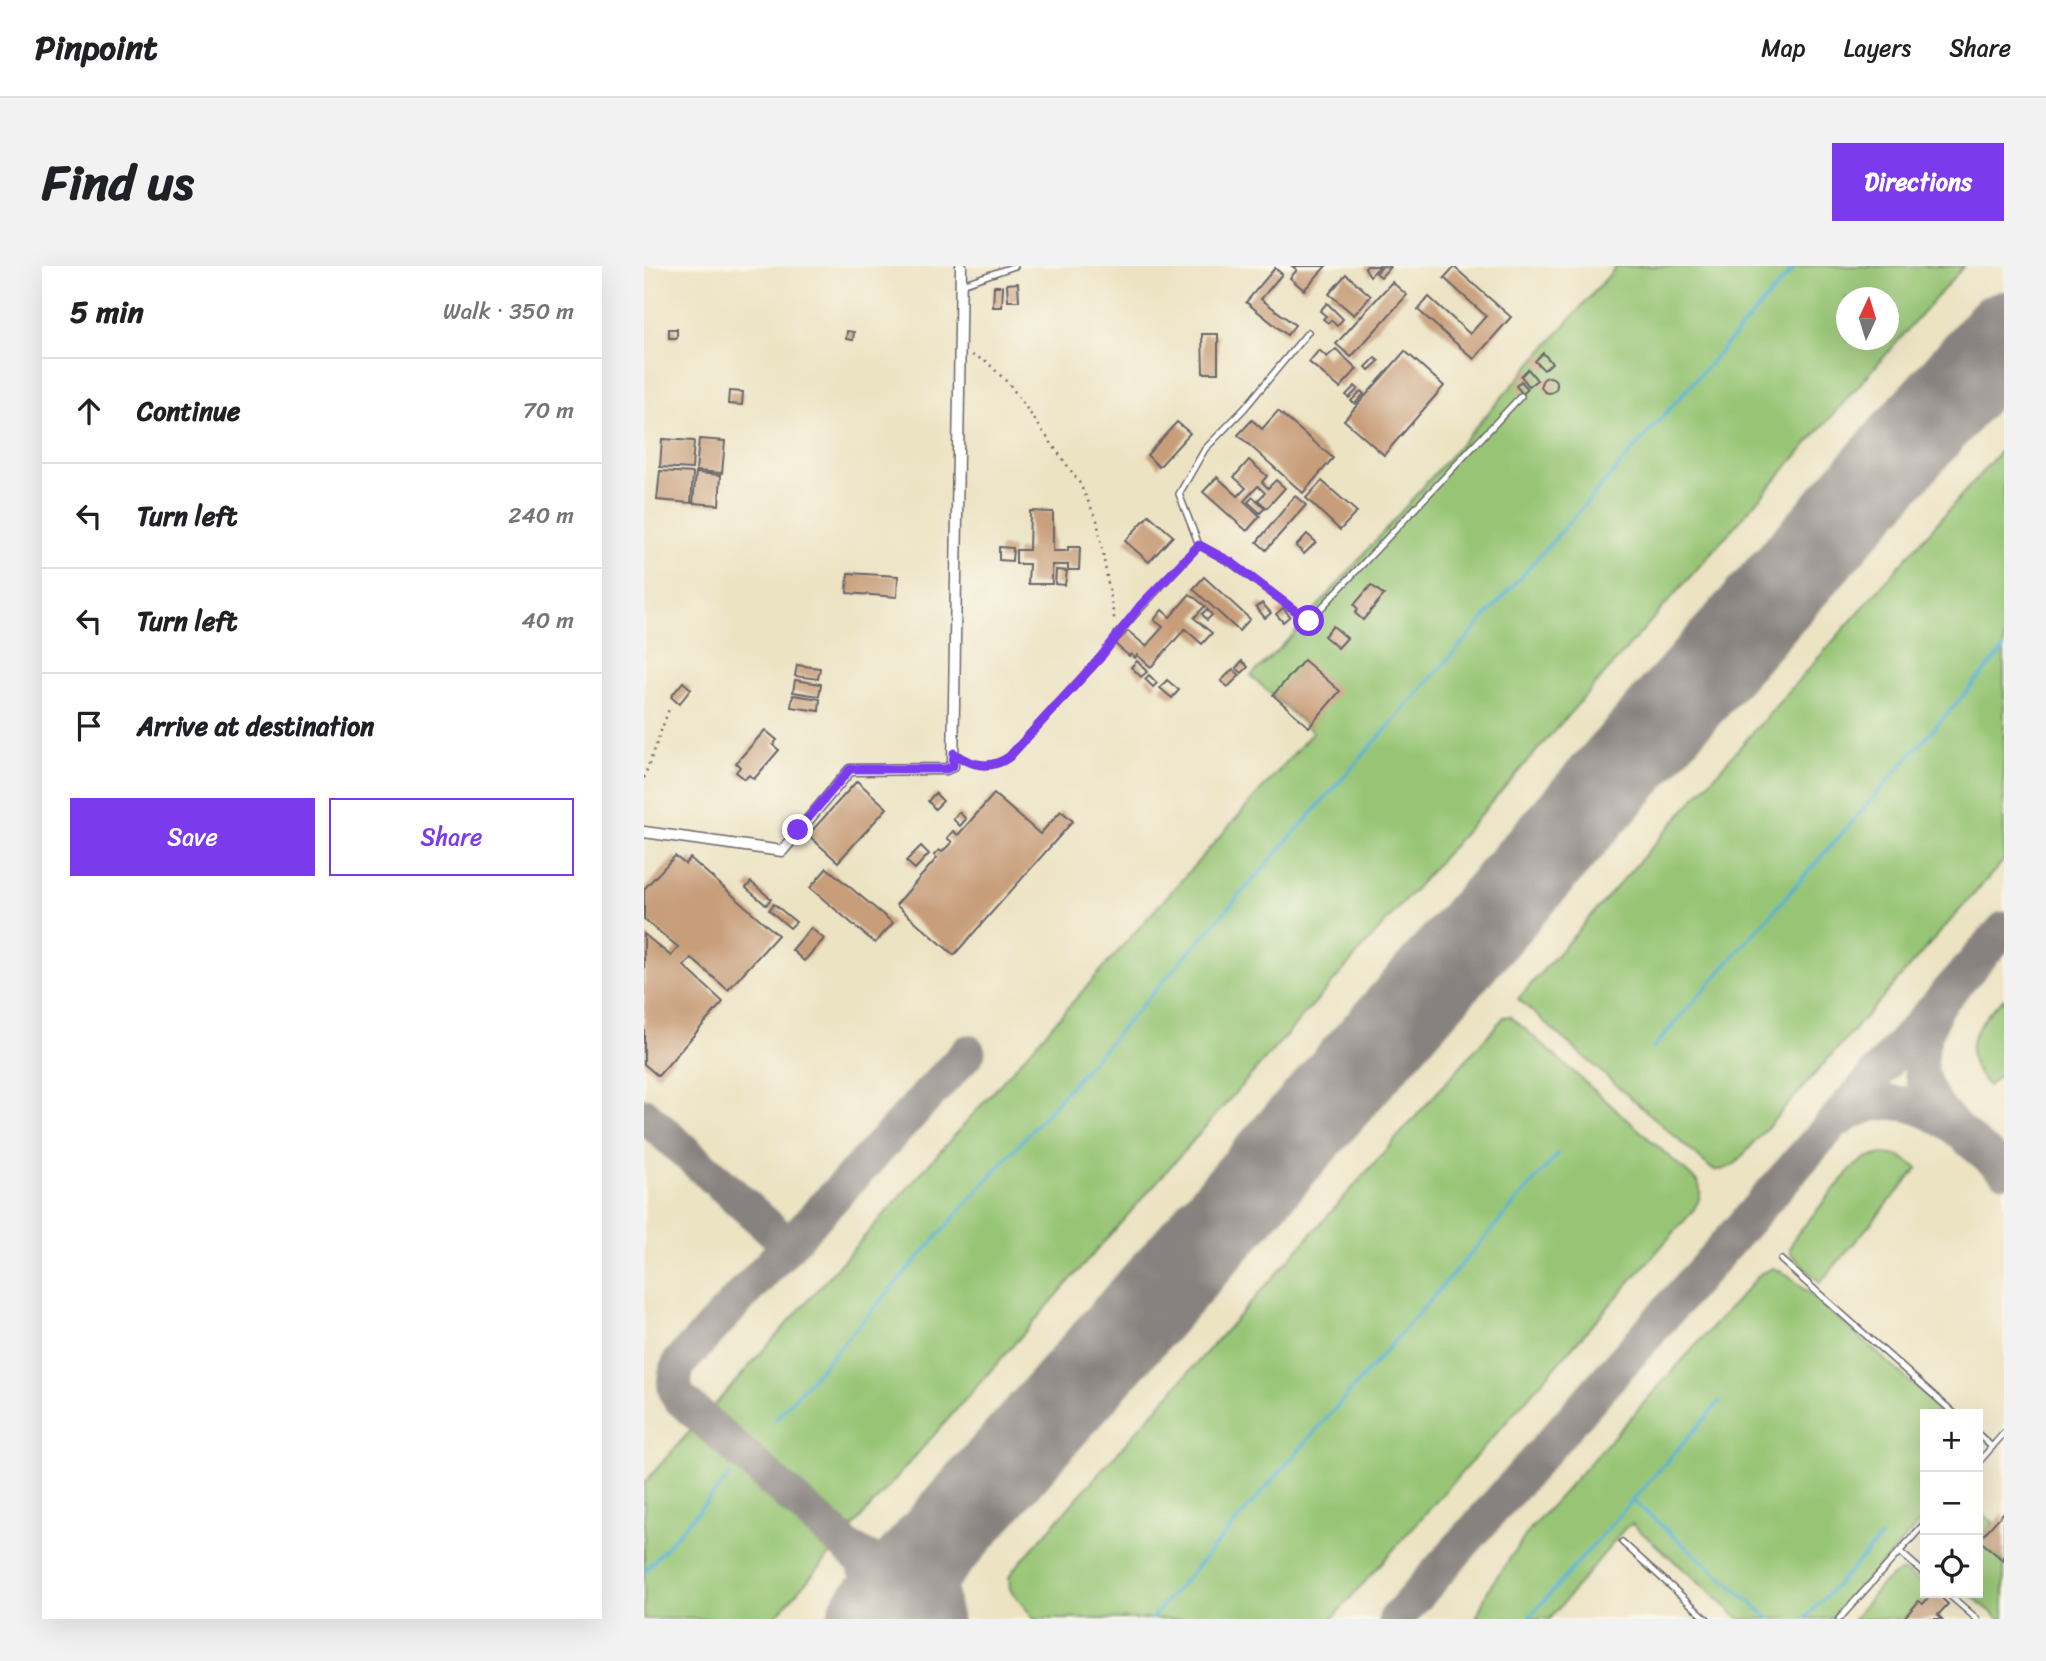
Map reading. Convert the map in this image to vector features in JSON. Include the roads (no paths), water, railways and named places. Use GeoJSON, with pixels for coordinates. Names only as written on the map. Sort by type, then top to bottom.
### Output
{"type":"FeatureCollection","features":[{"type":"Feature","properties":{"kind":"street"},"geometry":{"type":"LineString","coordinates":[[644,832],[782,851],[850,769],[946,769],[953,766],[961,266]]}},
{"type":"Feature","properties":{"kind":"lane"},"geometry":{"type":"LineString","coordinates":[[960,284],[1015,266]]}},
{"type":"Feature","properties":{"kind":"lane"},"geometry":{"type":"LineString","coordinates":[[1308,332],[1244,409],[1205,449],[1179,494],[1199,545],[1231,562],[1309,621],[1521,396]]}},
{"type":"Feature","properties":{"kind":"lane"},"geometry":{"type":"LineString","coordinates":[[1117,634],[1199,545]]}},
{"type":"Feature","properties":{"kind":"lane"},"geometry":{"type":"LineString","coordinates":[[954,753],[976,765],[1001,763],[1100,658]]}},
{"type":"Feature","properties":{"kind":"lane"},"geometry":{"type":"LineString","coordinates":[[1781,1260],[1949,1409]]}},
{"type":"Feature","properties":{"kind":"lane"},"geometry":{"type":"LineString","coordinates":[[1983,1457],[2004,1433]]}},
{"type":"Feature","properties":{"kind":"lane"},"geometry":{"type":"LineString","coordinates":[[1983,1439],[1992,1447]]}},
{"type":"Feature","properties":{"kind":"lane"},"geometry":{"type":"LineString","coordinates":[[1839,1619],[1920,1529]]}},
{"type":"Feature","properties":{"kind":"lane"},"geometry":{"type":"LineString","coordinates":[[1622,1542],[1707,1619]]}},
{"type":"Feature","properties":{"kind":"lane"},"geometry":{"type":"LineString","coordinates":[[1900,1552],[1920,1570]]}},
{"type":"Feature","properties":{"kind":"lane"},"geometry":{"type":"LineString","coordinates":[[1953,1598],[1978,1619]]}},
{"type":"Feature","properties":{"kind":"waterway"},"geometry":{"type":"LineString","coordinates":[[775,1420],[1796,266]]}},
{"type":"Feature","properties":{"kind":"waterway"},"geometry":{"type":"LineString","coordinates":[[1653,1048],[2004,649]]}},
{"type":"Feature","properties":{"kind":"waterway"},"geometry":{"type":"LineString","coordinates":[[1151,1619],[1558,1154]]}},
{"type":"Feature","properties":{"kind":"waterway"},"geometry":{"type":"LineString","coordinates":[[1528,1619],[1720,1401]]}},
{"type":"Feature","properties":{"kind":"waterway"},"geometry":{"type":"LineString","coordinates":[[644,1572],[731,1474]]}},
{"type":"Feature","properties":{"kind":"waterway"},"geometry":{"type":"LineString","coordinates":[[1632,1500],[1770,1619]]}},
{"type":"Feature","properties":{"kind":"waterway"},"geometry":{"type":"LineString","coordinates":[[1805,1619],[1881,1537]]}}]}
